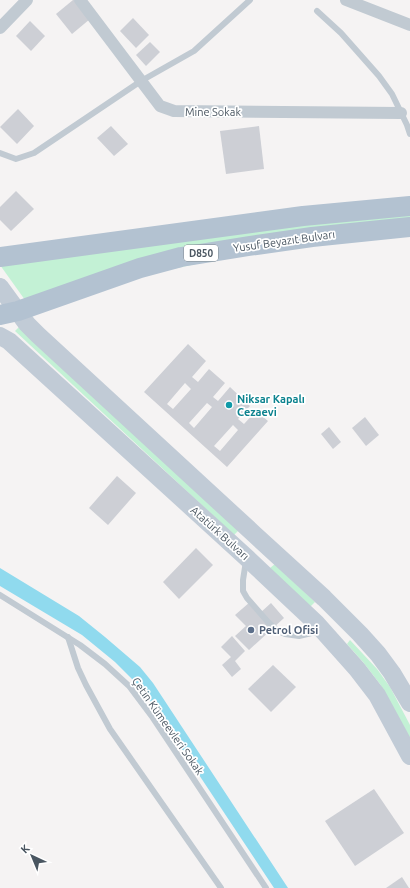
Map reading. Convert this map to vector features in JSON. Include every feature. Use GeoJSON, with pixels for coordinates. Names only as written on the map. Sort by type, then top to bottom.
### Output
{"type":"FeatureCollection","features":[{"type":"Feature","properties":{"kind":"main road","name":"Yusuf Beyazıt Bulvarı"},"geometry":{"type":"LineString","coordinates":[[0,257],[303,216],[410,206]]}},
{"type":"Feature","properties":{"kind":"main road","name":"Yusuf Beyazıt Bulvarı"},"geometry":{"type":"LineString","coordinates":[[9,313],[140,268],[181,257],[312,237],[410,227]]}},
{"type":"Feature","properties":{"kind":"main road","name":"Atatürk Bulvarı"},"geometry":{"type":"LineString","coordinates":[[0,287],[9,313],[27,324],[38,334],[340,614],[378,654],[392,673],[410,703]]}},
{"type":"Feature","properties":{"kind":"main road","name":"Atatürk Bulvarı"},"geometry":{"type":"LineString","coordinates":[[0,336],[9,341],[316,622],[357,669],[377,696],[410,756]]}},
{"type":"Feature","properties":{"kind":"main road"},"geometry":{"type":"LineString","coordinates":[[247,558],[262,542]]}},
{"type":"Feature","properties":{"kind":"main road"},"geometry":{"type":"LineString","coordinates":[[323,630],[340,614]]}},
{"type":"Feature","properties":{"kind":"street"},"geometry":{"type":"LineString","coordinates":[[0,28],[27,0]]}},
{"type":"Feature","properties":{"kind":"street","name":"Mine Sokak"},"geometry":{"type":"LineString","coordinates":[[80,0],[160,106],[174,112],[401,113]]}},
{"type":"Feature","properties":{"kind":"street"},"geometry":{"type":"LineString","coordinates":[[346,0],[410,25]]}},
{"type":"Feature","properties":{"kind":"lane"},"geometry":{"type":"LineString","coordinates":[[0,153],[16,159],[34,153],[141,81],[194,51],[250,0]]}},
{"type":"Feature","properties":{"kind":"lane"},"geometry":{"type":"LineString","coordinates":[[317,11],[341,33],[379,76],[392,94],[410,134]]}},
{"type":"Feature","properties":{"kind":"lane"},"geometry":{"type":"LineString","coordinates":[[247,558],[243,580],[243,591],[247,598],[268,622],[278,631],[285,634],[299,636],[323,630]]}},
{"type":"Feature","properties":{"kind":"lane","name":"Çetin Kümeevleri Sokak"},"geometry":{"type":"LineString","coordinates":[[0,595],[80,645],[100,660],[129,686],[153,718],[266,888]]}},
{"type":"Feature","properties":{"kind":"lane"},"geometry":{"type":"LineString","coordinates":[[68,637],[81,674],[110,729],[221,888]]}},
{"type":"Feature","properties":{"kind":"green space"},"geometry":{"type":"Polygon","coordinates":[[[410,213],[410,219],[25,300],[0,265],[303,225],[410,213]]]}},
{"type":"Feature","properties":{"kind":"green space"},"geometry":{"type":"Polygon","coordinates":[[[19,327],[239,530],[234,535],[15,331],[19,327]]]}},
{"type":"Feature","properties":{"kind":"green space"},"geometry":{"type":"Polygon","coordinates":[[[275,564],[315,602],[310,607],[270,568],[275,564]]]}},
{"type":"Feature","properties":{"kind":"green space"},"geometry":{"type":"Polygon","coordinates":[[[350,640],[377,669],[390,687],[410,725],[410,738],[380,684],[347,644],[350,640]]]}},
{"type":"Feature","properties":{"kind":"water"},"geometry":{"type":"Polygon","coordinates":[[[0,568],[79,616],[140,667],[153,683],[288,888],[274,888],[142,689],[115,662],[82,635],[0,586],[0,568]]]}},
{"type":"Feature","properties":{"kind":"building"},"geometry":{"type":"Polygon","coordinates":[[[73,0],[90,19],[72,34],[56,14],[73,0]]]}},
{"type":"Feature","properties":{"kind":"building"},"geometry":{"type":"Polygon","coordinates":[[[133,18],[149,35],[136,48],[120,31],[133,18]]]}},
{"type":"Feature","properties":{"kind":"building"},"geometry":{"type":"Polygon","coordinates":[[[30,21],[45,36],[31,51],[16,36],[30,21]]]}},
{"type":"Feature","properties":{"kind":"building"},"geometry":{"type":"Polygon","coordinates":[[[150,42],[160,52],[146,66],[136,55],[150,42]]]}},
{"type":"Feature","properties":{"kind":"building"},"geometry":{"type":"Polygon","coordinates":[[[18,109],[34,126],[17,144],[0,127],[18,109]]]}},
{"type":"Feature","properties":{"kind":"building"},"geometry":{"type":"Polygon","coordinates":[[[111,126],[128,144],[114,156],[97,138],[111,126]]]}},
{"type":"Feature","properties":{"kind":"building"},"geometry":{"type":"Polygon","coordinates":[[[259,126],[264,169],[226,174],[220,131],[259,126]]]}},
{"type":"Feature","properties":{"kind":"building"},"geometry":{"type":"Polygon","coordinates":[[[16,191],[34,209],[11,231],[0,220],[0,207],[16,191]]]}},
{"type":"Feature","properties":{"kind":"building","name":"Niksar Kapalı Cezaevi"},"geometry":{"type":"Polygon","coordinates":[[[188,344],[206,361],[192,377],[198,382],[209,369],[225,383],[213,397],[218,401],[230,387],[250,406],[238,419],[244,424],[256,411],[268,421],[227,467],[144,392],[188,344]],[[185,383],[167,404],[173,409],[191,389],[185,383]],[[207,403],[189,423],[194,428],[212,407],[207,403]],[[233,425],[214,446],[220,451],[238,430],[233,425]]]}},
{"type":"Feature","properties":{"kind":"building"},"geometry":{"type":"Polygon","coordinates":[[[365,417],[379,435],[366,446],[352,428],[365,417]]]}},
{"type":"Feature","properties":{"kind":"building"},"geometry":{"type":"Polygon","coordinates":[[[329,427],[341,442],[333,449],[321,434],[329,427]]]}},
{"type":"Feature","properties":{"kind":"building"},"geometry":{"type":"Polygon","coordinates":[[[117,476],[136,493],[108,525],[89,508],[117,476]]]}},
{"type":"Feature","properties":{"kind":"building"},"geometry":{"type":"Polygon","coordinates":[[[196,548],[213,565],[179,599],[163,582],[196,548]]]}},
{"type":"Feature","properties":{"kind":"building"},"geometry":{"type":"Polygon","coordinates":[[[250,602],[260,613],[271,603],[284,618],[249,650],[235,636],[246,626],[235,615],[250,602]]]}},
{"type":"Feature","properties":{"kind":"building"},"geometry":{"type":"Polygon","coordinates":[[[232,636],[245,651],[235,661],[241,669],[232,677],[222,665],[231,657],[221,647],[232,636]]]}},
{"type":"Feature","properties":{"kind":"building"},"geometry":{"type":"Polygon","coordinates":[[[273,665],[296,687],[271,712],[248,689],[273,665]]]}},
{"type":"Feature","properties":{"kind":"building"},"geometry":{"type":"Polygon","coordinates":[[[374,789],[404,833],[355,866],[325,821],[374,789]]]}},
{"type":"Feature","properties":{"kind":"building"},"geometry":{"type":"Polygon","coordinates":[[[402,877],[409,888],[386,888],[402,877]]]}},
{"type":"Feature","properties":{"kind":"place","name":"Niksar Kapalı Cezaevi"},"geometry":{"type":"Point","coordinates":[229,405]}},
{"type":"Feature","properties":{"kind":"place","name":"Petrol Ofisi"},"geometry":{"type":"Point","coordinates":[251,630]}}]}
